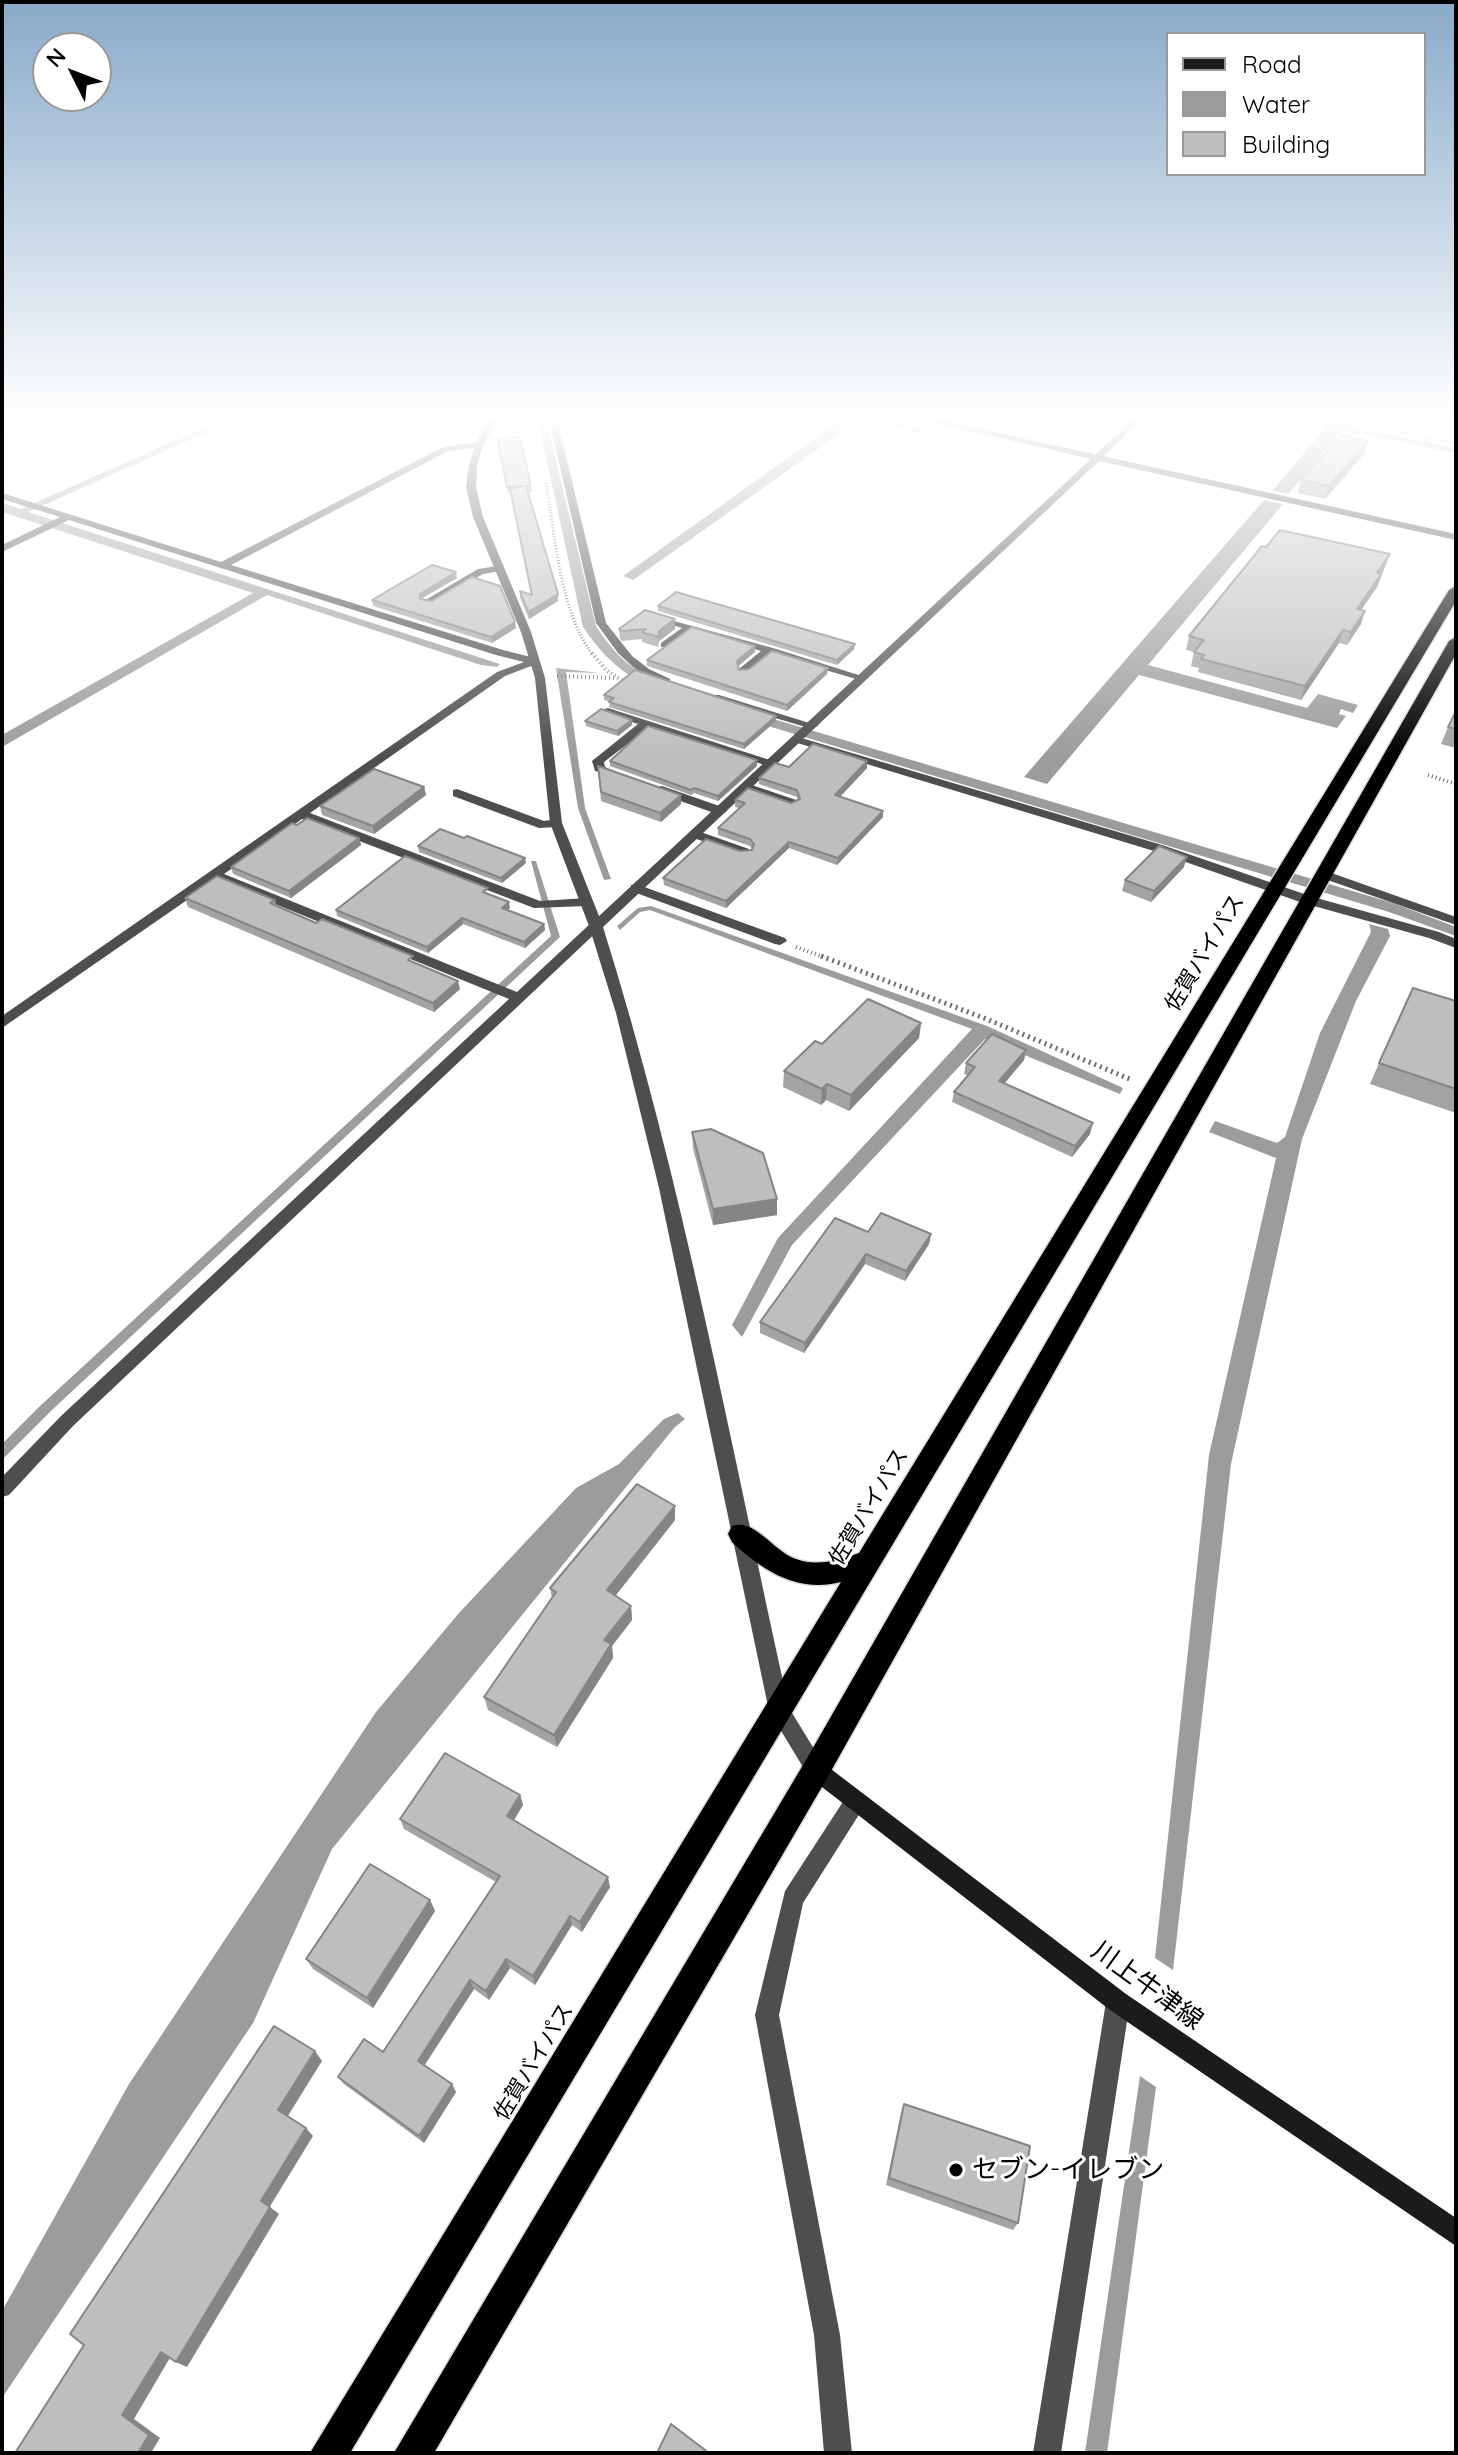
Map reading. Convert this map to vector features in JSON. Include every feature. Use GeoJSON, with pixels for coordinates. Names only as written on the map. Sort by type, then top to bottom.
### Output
{"type":"FeatureCollection","features":[{"type":"Feature","properties":{"kind":"highway","name":"佐賀バイパス"},"geometry":{"type":"LineString","coordinates":[[329,2453],[1456,590]]}},
{"type":"Feature","properties":{"kind":"highway"},"geometry":{"type":"LineString","coordinates":[[413,2453],[816,1770],[1456,641]]}},
{"type":"Feature","properties":{"kind":"highway"},"geometry":{"type":"LineString","coordinates":[[741,1534],[764,1556],[801,1575],[841,1573],[870,1561]]}},
{"type":"Feature","properties":{"kind":"main road","name":"川上牛津線"},"geometry":{"type":"LineString","coordinates":[[816,1770],[1118,2002],[1456,2233]]}},
{"type":"Feature","properties":{"kind":"street"},"geometry":{"type":"LineString","coordinates":[[2,549],[43,530]]}},
{"type":"Feature","properties":{"kind":"street"},"geometry":{"type":"LineString","coordinates":[[109,530],[500,653],[535,661]]}},
{"type":"Feature","properties":{"kind":"street"},"geometry":{"type":"LineString","coordinates":[[223,565],[291,530]]}},
{"type":"Feature","properties":{"kind":"street"},"geometry":{"type":"LineString","coordinates":[[483,530],[540,678],[556,823],[596,926],[623,1013],[667,1188],[779,1711],[816,1770]]}},
{"type":"Feature","properties":{"kind":"street"},"geometry":{"type":"LineString","coordinates":[[579,530],[601,623],[619,651],[644,673],[675,685]]}},
{"type":"Feature","properties":{"kind":"street"},"geometry":{"type":"LineString","coordinates":[[2,1489],[67,1421],[1021,530]]}},
{"type":"Feature","properties":{"kind":"street"},"geometry":{"type":"LineString","coordinates":[[1423,530],[1456,537]]}},
{"type":"Feature","properties":{"kind":"street"},"geometry":{"type":"LineString","coordinates":[[427,602],[481,571],[498,569]]}},
{"type":"Feature","properties":{"kind":"street"},"geometry":{"type":"LineString","coordinates":[[651,615],[863,678]]}},
{"type":"Feature","properties":{"kind":"street"},"geometry":{"type":"LineString","coordinates":[[665,645],[690,627]]}},
{"type":"Feature","properties":{"kind":"street"},"geometry":{"type":"LineString","coordinates":[[743,671],[769,650]]}},
{"type":"Feature","properties":{"kind":"street"},"geometry":{"type":"LineString","coordinates":[[2,1023],[501,674],[535,661]]}},
{"type":"Feature","properties":{"kind":"street"},"geometry":{"type":"LineString","coordinates":[[703,693],[813,726]]}},
{"type":"Feature","properties":{"kind":"street"},"geometry":{"type":"LineString","coordinates":[[608,711],[772,764]]}},
{"type":"Feature","properties":{"kind":"street"},"geometry":{"type":"LineString","coordinates":[[626,778],[599,769],[598,761],[647,723]]}},
{"type":"Feature","properties":{"kind":"street"},"geometry":{"type":"LineString","coordinates":[[798,740],[1158,848],[1281,881],[1456,921]]}},
{"type":"Feature","properties":{"kind":"street"},"geometry":{"type":"LineString","coordinates":[[653,787],[721,811]]}},
{"type":"Feature","properties":{"kind":"street"},"geometry":{"type":"LineString","coordinates":[[746,787],[792,803]]}},
{"type":"Feature","properties":{"kind":"street"},"geometry":{"type":"LineString","coordinates":[[457,793],[543,825],[556,823]]}},
{"type":"Feature","properties":{"kind":"street"},"geometry":{"type":"LineString","coordinates":[[300,814],[539,905],[587,902]]}},
{"type":"Feature","properties":{"kind":"street"},"geometry":{"type":"LineString","coordinates":[[695,834],[745,852]]}},
{"type":"Feature","properties":{"kind":"street"},"geometry":{"type":"LineString","coordinates":[[213,874],[519,998]]}},
{"type":"Feature","properties":{"kind":"street"},"geometry":{"type":"LineString","coordinates":[[1316,887],[1456,944]]}},
{"type":"Feature","properties":{"kind":"street"},"geometry":{"type":"LineString","coordinates":[[636,888],[780,941]]}},
{"type":"Feature","properties":{"kind":"street"},"geometry":{"type":"LineString","coordinates":[[838,2453],[827,2335],[767,2015],[793,1899],[856,1802]]}},
{"type":"Feature","properties":{"kind":"street"},"geometry":{"type":"LineString","coordinates":[[1047,2453],[1118,2002]]}},
{"type":"Feature","properties":{"kind":"path"},"geometry":{"type":"LineString","coordinates":[[569,674],[614,678]]}},
{"type":"Feature","properties":{"kind":"path"},"geometry":{"type":"LineString","coordinates":[[1428,775],[1456,784]]}},
{"type":"Feature","properties":{"kind":"path"},"geometry":{"type":"LineString","coordinates":[[780,941],[984,1018],[1155,1090]]}},
{"type":"Feature","properties":{"kind":"water"},"geometry":{"type":"Polygon","coordinates":[[[56,530],[83,530],[500,664],[497,667],[481,665],[267,595],[2,747],[2,735],[253,593],[56,530]]]}},
{"type":"Feature","properties":{"kind":"water"},"geometry":{"type":"Polygon","coordinates":[[[562,530],[573,530],[596,626],[613,650],[641,673],[679,691],[1393,903],[1456,927],[1456,936],[1389,912],[671,697],[621,670],[583,627],[562,530]]]}},
{"type":"Feature","properties":{"kind":"water"},"geometry":{"type":"Polygon","coordinates":[[[688,530],[704,530],[633,580],[623,576],[688,530]]]}},
{"type":"Feature","properties":{"kind":"water"},"geometry":{"type":"Polygon","coordinates":[[[1238,530],[1262,530],[1148,665],[1307,708],[1318,694],[1358,705],[1353,713],[1341,709],[1339,714],[1346,716],[1337,728],[1139,675],[1047,784],[1024,777],[1238,530]]]}},
{"type":"Feature","properties":{"kind":"water"},"geometry":{"type":"Polygon","coordinates":[[[556,668],[600,673],[566,672],[585,808],[611,879],[604,880],[578,808],[556,668]]]}},
{"type":"Feature","properties":{"kind":"water"},"geometry":{"type":"Polygon","coordinates":[[[531,861],[536,861],[560,937],[2,1460],[2,1444],[40,1406],[551,936],[531,861]]]}},
{"type":"Feature","properties":{"kind":"water"},"geometry":{"type":"Polygon","coordinates":[[[651,906],[987,1026],[1123,1088],[1120,1094],[985,1039],[792,1245],[742,1337],[732,1325],[778,1238],[972,1029],[650,910],[640,912],[620,930],[617,926],[638,908],[651,906]]]}},
{"type":"Feature","properties":{"kind":"water"},"geometry":{"type":"Polygon","coordinates":[[[1369,924],[1388,929],[1390,936],[1356,1001],[1302,1139],[1231,1464],[1173,1970],[1155,1958],[1209,1455],[1276,1158],[1209,1132],[1215,1121],[1277,1143],[1285,1137],[1320,1033],[1371,932],[1369,924]]]}},
{"type":"Feature","properties":{"kind":"water"},"geometry":{"type":"Polygon","coordinates":[[[678,1413],[685,1419],[674,1428],[332,1849],[253,2023],[2,2398],[2,2311],[129,2084],[376,1712],[459,1613],[576,1488],[619,1464],[664,1419],[678,1413]]]}},
{"type":"Feature","properties":{"kind":"water"},"geometry":{"type":"Polygon","coordinates":[[[1140,2076],[1156,2087],[1107,2453],[1085,2453],[1140,2076]]]}},
{"type":"Feature","properties":{"kind":"building"},"geometry":{"type":"Polygon","coordinates":[[[518,530],[539,530],[558,594],[528,612],[520,591],[532,595],[518,530]]]}},
{"type":"Feature","properties":{"kind":"building"},"geometry":{"type":"Polygon","coordinates":[[[1280,530],[1390,554],[1377,573],[1381,574],[1357,609],[1365,611],[1351,632],[1343,630],[1305,686],[1201,659],[1204,655],[1194,652],[1204,640],[1189,636],[1262,546],[1266,547],[1280,530]]]}},
{"type":"Feature","properties":{"kind":"building"},"geometry":{"type":"Polygon","coordinates":[[[432,565],[456,572],[420,594],[420,599],[432,601],[472,577],[500,586],[515,622],[491,637],[372,600],[432,565]]]}},
{"type":"Feature","properties":{"kind":"building"},"geometry":{"type":"Polygon","coordinates":[[[676,592],[855,644],[837,660],[658,606],[676,592]]]}},
{"type":"Feature","properties":{"kind":"building"},"geometry":{"type":"Polygon","coordinates":[[[645,610],[675,619],[659,631],[658,637],[642,632],[646,629],[619,629],[645,610]]]}},
{"type":"Feature","properties":{"kind":"building"},"geometry":{"type":"Polygon","coordinates":[[[692,627],[755,646],[737,661],[739,670],[749,669],[772,651],[828,668],[787,705],[647,660],[692,627]]]}},
{"type":"Feature","properties":{"kind":"building"},"geometry":{"type":"Polygon","coordinates":[[[635,670],[776,716],[744,744],[609,702],[614,698],[604,695],[635,670]]]}},
{"type":"Feature","properties":{"kind":"building"},"geometry":{"type":"Polygon","coordinates":[[[601,709],[632,720],[617,731],[585,721],[601,709]]]}},
{"type":"Feature","properties":{"kind":"building"},"geometry":{"type":"Polygon","coordinates":[[[1456,711],[1456,729],[1448,727],[1456,711]]]}},
{"type":"Feature","properties":{"kind":"building"},"geometry":{"type":"Polygon","coordinates":[[[648,726],[757,760],[718,796],[694,788],[691,790],[610,761],[648,726]]]}},
{"type":"Feature","properties":{"kind":"building"},"geometry":{"type":"Polygon","coordinates":[[[813,744],[867,761],[835,795],[883,811],[838,858],[789,842],[726,901],[663,878],[706,839],[740,851],[752,850],[754,844],[750,839],[718,828],[745,803],[735,800],[748,788],[791,803],[800,799],[797,790],[759,778],[775,763],[789,767],[813,744]]]}},
{"type":"Feature","properties":{"kind":"building"},"geometry":{"type":"Polygon","coordinates":[[[598,766],[681,795],[660,813],[601,792],[598,766]]]}},
{"type":"Feature","properties":{"kind":"building"},"geometry":{"type":"Polygon","coordinates":[[[374,769],[424,787],[373,826],[320,806],[374,769]]]}},
{"type":"Feature","properties":{"kind":"building"},"geometry":{"type":"Polygon","coordinates":[[[307,818],[359,838],[289,891],[231,867],[292,823],[297,825],[307,818]]]}},
{"type":"Feature","properties":{"kind":"building"},"geometry":{"type":"Polygon","coordinates":[[[440,829],[525,858],[501,878],[418,846],[440,829]]]}},
{"type":"Feature","properties":{"kind":"building"},"geometry":{"type":"Polygon","coordinates":[[[1159,846],[1187,857],[1154,891],[1125,880],[1159,846]]]}},
{"type":"Feature","properties":{"kind":"building"},"geometry":{"type":"Polygon","coordinates":[[[405,856],[488,888],[483,892],[509,902],[502,908],[544,924],[524,942],[462,918],[427,947],[336,910],[405,856]]]}},
{"type":"Feature","properties":{"kind":"building"},"geometry":{"type":"Polygon","coordinates":[[[217,876],[275,900],[270,903],[316,923],[322,919],[413,956],[408,960],[458,981],[433,1003],[185,898],[217,876]]]}},
{"type":"Feature","properties":{"kind":"building"},"geometry":{"type":"Polygon","coordinates":[[[1413,988],[1456,1001],[1456,1089],[1379,1063],[1413,988]]]}},
{"type":"Feature","properties":{"kind":"building"},"geometry":{"type":"Polygon","coordinates":[[[868,999],[921,1023],[851,1095],[827,1084],[822,1089],[784,1071],[815,1041],[822,1044],[868,999]]]}},
{"type":"Feature","properties":{"kind":"building"},"geometry":{"type":"Polygon","coordinates":[[[992,1034],[1026,1050],[999,1081],[1093,1123],[1075,1146],[954,1092],[975,1067],[966,1063],[992,1034]]]}},
{"type":"Feature","properties":{"kind":"building"},"geometry":{"type":"Polygon","coordinates":[[[711,1129],[763,1153],[777,1199],[713,1209],[692,1132],[711,1129]]]}},
{"type":"Feature","properties":{"kind":"building"},"geometry":{"type":"Polygon","coordinates":[[[881,1213],[931,1234],[906,1271],[866,1254],[805,1343],[760,1322],[835,1218],[868,1232],[881,1213]]]}},
{"type":"Feature","properties":{"kind":"building"},"geometry":{"type":"Polygon","coordinates":[[[637,1484],[675,1506],[607,1590],[631,1606],[604,1640],[611,1644],[554,1735],[484,1697],[556,1592],[550,1588],[637,1484]]]}},
{"type":"Feature","properties":{"kind":"building"},"geometry":{"type":"Polygon","coordinates":[[[445,1753],[520,1795],[507,1816],[608,1877],[580,1922],[570,1916],[533,1976],[506,1959],[486,1991],[470,1980],[418,2061],[452,2084],[419,2136],[338,2077],[364,2039],[383,2052],[500,1876],[400,1819],[445,1753]]]}},
{"type":"Feature","properties":{"kind":"building"},"geometry":{"type":"Polygon","coordinates":[[[370,1864],[430,1900],[367,1998],[306,1959],[370,1864]]]}},
{"type":"Feature","properties":{"kind":"building"},"geometry":{"type":"Polygon","coordinates":[[[274,2026],[315,2051],[278,2110],[306,2128],[261,2201],[270,2207],[176,2362],[161,2352],[122,2415],[149,2435],[138,2453],[15,2453],[84,2345],[70,2334],[274,2026]]]}},
{"type":"Feature","properties":{"kind":"building","name":"セブン-イレブン"},"geometry":{"type":"Polygon","coordinates":[[[904,2104],[1030,2146],[1018,2223],[889,2178],[904,2104]]]}},
{"type":"Feature","properties":{"kind":"building"},"geometry":{"type":"Polygon","coordinates":[[[671,2424],[709,2453],[657,2453],[671,2424]]]}},
{"type":"Feature","properties":{"kind":"place","name":"セブン-イレブン"},"geometry":{"type":"Point","coordinates":[956,2170]}}]}
